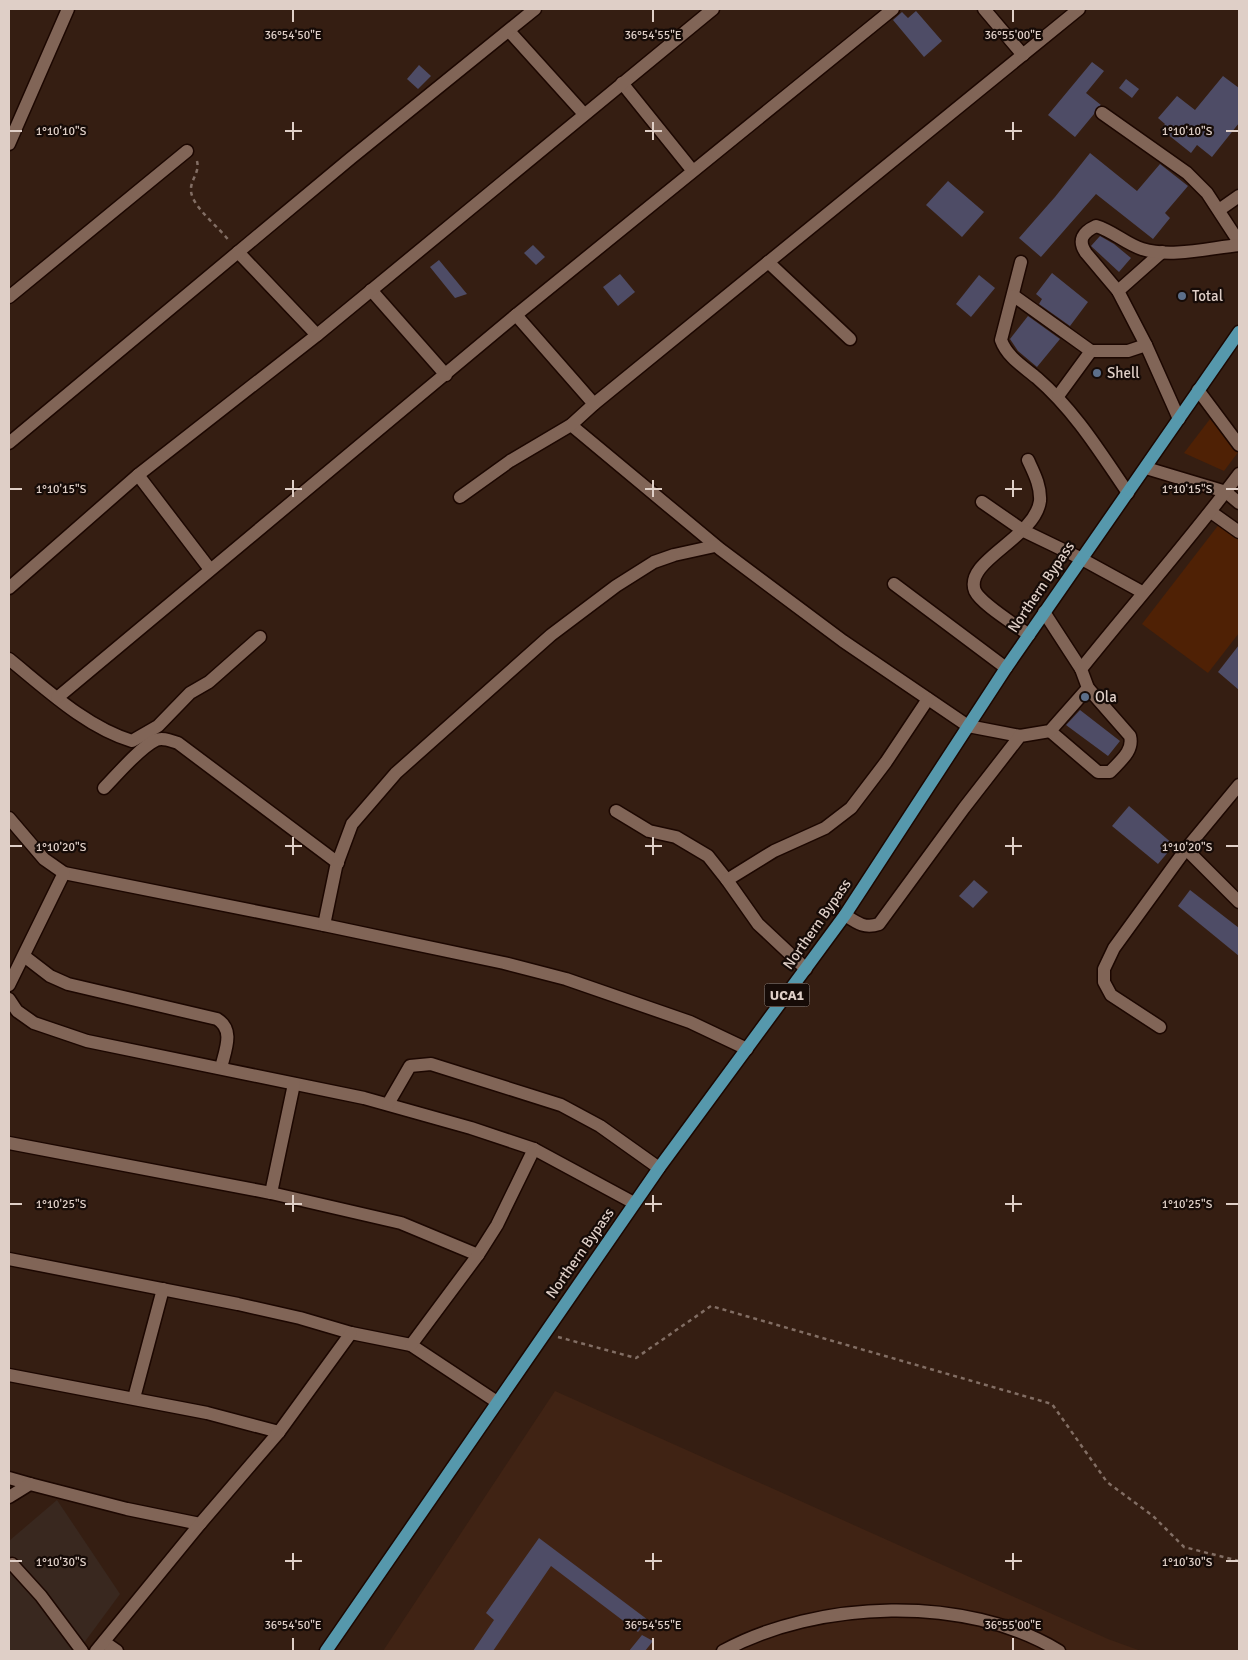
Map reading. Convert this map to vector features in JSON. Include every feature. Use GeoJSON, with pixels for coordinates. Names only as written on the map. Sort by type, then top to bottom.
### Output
{"type":"FeatureCollection","features":[{"type":"Feature","properties":{"kind":"main road","name":"Northern Bypass"},"geometry":{"type":"LineString","coordinates":[[326,1651],[659,1168],[845,915],[1080,558],[1146,468],[1239,332]]}},
{"type":"Feature","properties":{"kind":"street"},"geometry":{"type":"LineString","coordinates":[[9,144],[68,9]]}},
{"type":"Feature","properties":{"kind":"street"},"geometry":{"type":"LineString","coordinates":[[9,443],[351,158],[535,9]]}},
{"type":"Feature","properties":{"kind":"street"},"geometry":{"type":"LineString","coordinates":[[9,588],[138,474],[316,335],[713,9]]}},
{"type":"Feature","properties":{"kind":"street"},"geometry":{"type":"LineString","coordinates":[[57,698],[210,568],[446,375],[516,315],[692,170],[893,9]]}},
{"type":"Feature","properties":{"kind":"street"},"geometry":{"type":"LineString","coordinates":[[984,9],[1023,55]]}},
{"type":"Feature","properties":{"kind":"street"},"geometry":{"type":"LineString","coordinates":[[460,497],[510,461],[571,425],[594,404],[1079,9]]}},
{"type":"Feature","properties":{"kind":"street"},"geometry":{"type":"LineString","coordinates":[[509,31],[584,114]]}},
{"type":"Feature","properties":{"kind":"street"},"geometry":{"type":"LineString","coordinates":[[622,83],[692,170]]}},
{"type":"Feature","properties":{"kind":"street"},"geometry":{"type":"LineString","coordinates":[[1102,112],[1186,173],[1207,193],[1239,243],[1162,252],[1141,248],[1107,229],[1096,226],[1086,230],[1082,238],[1082,246],[1118,291],[1146,345],[1179,419]]}},
{"type":"Feature","properties":{"kind":"street"},"geometry":{"type":"LineString","coordinates":[[9,297],[188,151]]}},
{"type":"Feature","properties":{"kind":"street"},"geometry":{"type":"LineString","coordinates":[[1219,210],[1239,196]]}},
{"type":"Feature","properties":{"kind":"street"},"geometry":{"type":"LineString","coordinates":[[238,252],[316,335]]}},
{"type":"Feature","properties":{"kind":"street"},"geometry":{"type":"LineString","coordinates":[[1118,291],[1162,252]]}},
{"type":"Feature","properties":{"kind":"street"},"geometry":{"type":"LineString","coordinates":[[768,262],[850,339]]}},
{"type":"Feature","properties":{"kind":"street"},"geometry":{"type":"LineString","coordinates":[[1022,262],[1002,340],[1005,351],[1058,396],[1072,412],[1128,493]]}},
{"type":"Feature","properties":{"kind":"street"},"geometry":{"type":"LineString","coordinates":[[371,290],[446,375]]}},
{"type":"Feature","properties":{"kind":"street"},"geometry":{"type":"LineString","coordinates":[[1014,296],[1091,351],[1128,351],[1146,345]]}},
{"type":"Feature","properties":{"kind":"street"},"geometry":{"type":"LineString","coordinates":[[516,315],[594,404]]}},
{"type":"Feature","properties":{"kind":"street"},"geometry":{"type":"LineString","coordinates":[[1058,396],[1091,351]]}},
{"type":"Feature","properties":{"kind":"street"},"geometry":{"type":"LineString","coordinates":[[1198,390],[1239,445]]}},
{"type":"Feature","properties":{"kind":"street"},"geometry":{"type":"LineString","coordinates":[[571,425],[715,546],[843,641],[968,726],[1020,736],[1050,732],[1088,688]]}},
{"type":"Feature","properties":{"kind":"street"},"geometry":{"type":"LineString","coordinates":[[1028,460],[1039,484],[1040,501],[1035,515],[1024,531],[984,563],[977,573],[974,582],[976,592],[988,604],[1029,635]]}},
{"type":"Feature","properties":{"kind":"street"},"geometry":{"type":"LineString","coordinates":[[1146,468],[1226,492],[1239,503]]}},
{"type":"Feature","properties":{"kind":"street"},"geometry":{"type":"LineString","coordinates":[[138,474],[210,568]]}},
{"type":"Feature","properties":{"kind":"street"},"geometry":{"type":"LineString","coordinates":[[1080,669],[1142,592],[1211,512],[1239,474]]}},
{"type":"Feature","properties":{"kind":"street"},"geometry":{"type":"LineString","coordinates":[[982,502],[1024,531],[1080,558],[1142,592]]}},
{"type":"Feature","properties":{"kind":"street"},"geometry":{"type":"LineString","coordinates":[[1211,512],[1239,532]]}},
{"type":"Feature","properties":{"kind":"street"},"geometry":{"type":"LineString","coordinates":[[324,925],[338,862],[352,824],[396,773],[551,636],[616,586],[654,562],[674,555],[715,546]]}},
{"type":"Feature","properties":{"kind":"street"},"geometry":{"type":"LineString","coordinates":[[894,584],[1006,668]]}},
{"type":"Feature","properties":{"kind":"street"},"geometry":{"type":"LineString","coordinates":[[1044,612],[1080,669],[1088,688],[1130,736],[1130,749],[1110,772],[1098,772],[1050,732]]}},
{"type":"Feature","properties":{"kind":"street"},"geometry":{"type":"LineString","coordinates":[[9,659],[57,698],[112,735],[132,740],[158,726],[190,693],[209,682],[260,637]]}},
{"type":"Feature","properties":{"kind":"street"},"geometry":{"type":"LineString","coordinates":[[727,880],[774,851],[825,828],[851,808],[886,762],[928,699]]}},
{"type":"Feature","properties":{"kind":"street"},"geometry":{"type":"LineString","coordinates":[[845,915],[861,925],[870,927],[879,924],[964,808],[1020,736]]}},
{"type":"Feature","properties":{"kind":"street"},"geometry":{"type":"LineString","coordinates":[[104,788],[141,751],[155,740],[165,739],[178,743],[338,862]]}},
{"type":"Feature","properties":{"kind":"street"},"geometry":{"type":"LineString","coordinates":[[1160,1027],[1111,995],[1104,982],[1104,969],[1114,948],[1186,849],[1239,785]]}},
{"type":"Feature","properties":{"kind":"street"},"geometry":{"type":"LineString","coordinates":[[616,811],[649,831],[676,837],[708,856],[758,924],[806,969]]}},
{"type":"Feature","properties":{"kind":"street"},"geometry":{"type":"LineString","coordinates":[[9,818],[44,860],[64,873],[324,925],[566,979],[690,1022],[747,1049]]}},
{"type":"Feature","properties":{"kind":"street"},"geometry":{"type":"LineString","coordinates":[[1186,849],[1239,902]]}},
{"type":"Feature","properties":{"kind":"street"},"geometry":{"type":"LineString","coordinates":[[9,985],[64,873]]}},
{"type":"Feature","properties":{"kind":"street"},"geometry":{"type":"LineString","coordinates":[[24,956],[50,976],[68,984],[217,1019],[226,1024],[228,1031],[221,1068]]}},
{"type":"Feature","properties":{"kind":"street"},"geometry":{"type":"LineString","coordinates":[[9,999],[25,1018],[45,1028],[87,1041],[388,1104],[472,1128],[534,1149],[634,1204]]}},
{"type":"Feature","properties":{"kind":"street"},"geometry":{"type":"LineString","coordinates":[[388,1104],[410,1066],[430,1064],[561,1105],[600,1126],[659,1168]]}},
{"type":"Feature","properties":{"kind":"street"},"geometry":{"type":"LineString","coordinates":[[271,1193],[294,1084]]}},
{"type":"Feature","properties":{"kind":"street"},"geometry":{"type":"LineString","coordinates":[[9,1143],[271,1193],[401,1223],[478,1255]]}},
{"type":"Feature","properties":{"kind":"street"},"geometry":{"type":"LineString","coordinates":[[411,1345],[478,1255],[497,1225],[534,1149]]}},
{"type":"Feature","properties":{"kind":"street"},"geometry":{"type":"LineString","coordinates":[[9,1259],[300,1318],[351,1333],[411,1345],[497,1402]]}},
{"type":"Feature","properties":{"kind":"street"},"geometry":{"type":"LineString","coordinates":[[134,1398],[163,1289]]}},
{"type":"Feature","properties":{"kind":"street"},"geometry":{"type":"LineString","coordinates":[[117,1651],[100,1646],[200,1524],[279,1432],[351,1333]]}},
{"type":"Feature","properties":{"kind":"street"},"geometry":{"type":"LineString","coordinates":[[9,1375],[207,1412],[279,1432]]}},
{"type":"Feature","properties":{"kind":"street"},"geometry":{"type":"LineString","coordinates":[[9,1478],[127,1509],[200,1524]]}},
{"type":"Feature","properties":{"kind":"street"},"geometry":{"type":"LineString","coordinates":[[9,1497],[30,1484]]}},
{"type":"Feature","properties":{"kind":"street"},"geometry":{"type":"LineString","coordinates":[[12,1564],[41,1596],[82,1651]]}},
{"type":"Feature","properties":{"kind":"street"},"geometry":{"type":"LineString","coordinates":[[723,1651],[780,1626],[846,1613],[881,1611],[950,1615],[977,1621],[1031,1636],[1059,1651]]}},
{"type":"Feature","properties":{"kind":"path"},"geometry":{"type":"LineString","coordinates":[[188,151],[194,156],[199,168],[191,186],[191,194],[201,210],[238,252]]}},
{"type":"Feature","properties":{"kind":"path"},"geometry":{"type":"LineString","coordinates":[[544,1333],[636,1358],[711,1306],[1052,1404],[1107,1482],[1153,1516],[1184,1547],[1239,1561]]}},
{"type":"Feature","properties":{"kind":"shaded area"},"geometry":{"type":"Polygon","coordinates":[[[1210,419],[1239,451],[1224,471],[1184,453],[1210,419]]]}},
{"type":"Feature","properties":{"kind":"shaded area"},"geometry":{"type":"Polygon","coordinates":[[[1220,523],[1239,537],[1239,633],[1208,673],[1142,624],[1220,523]]]}},
{"type":"Feature","properties":{"kind":"shaded area"},"geometry":{"type":"Polygon","coordinates":[[[555,1391],[1108,1639],[1141,1651],[383,1651],[555,1391]]]}},
{"type":"Feature","properties":{"kind":"shaded area"},"geometry":{"type":"Polygon","coordinates":[[[57,1500],[120,1594],[78,1651],[9,1651],[9,1541],[57,1500]]]}},
{"type":"Feature","properties":{"kind":"building"},"geometry":{"type":"Polygon","coordinates":[[[916,11],[942,41],[924,57],[893,20],[902,12],[908,18],[916,11]]]}},
{"type":"Feature","properties":{"kind":"building"},"geometry":{"type":"Polygon","coordinates":[[[1092,62],[1104,71],[1086,93],[1101,105],[1096,108],[1094,114],[1075,137],[1048,115],[1092,62]]]}},
{"type":"Feature","properties":{"kind":"building"},"geometry":{"type":"Polygon","coordinates":[[[419,65],[431,76],[418,89],[407,79],[419,65]]]}},
{"type":"Feature","properties":{"kind":"building"},"geometry":{"type":"Polygon","coordinates":[[[1223,76],[1239,88],[1239,123],[1212,157],[1197,145],[1191,153],[1161,129],[1165,124],[1158,118],[1177,96],[1195,110],[1223,76]]]}},
{"type":"Feature","properties":{"kind":"building"},"geometry":{"type":"Polygon","coordinates":[[[1126,79],[1139,89],[1132,98],[1119,88],[1126,79]]]}},
{"type":"Feature","properties":{"kind":"building"},"geometry":{"type":"Polygon","coordinates":[[[1090,153],[1137,191],[1160,164],[1188,186],[1165,213],[1170,218],[1153,239],[1096,194],[1041,257],[1019,238],[1090,153]]]}},
{"type":"Feature","properties":{"kind":"building"},"geometry":{"type":"Polygon","coordinates":[[[948,181],[984,212],[962,237],[926,205],[948,181]]]}},
{"type":"Feature","properties":{"kind":"building"},"geometry":{"type":"Polygon","coordinates":[[[1100,236],[1114,244],[1131,258],[1119,272],[1091,246],[1100,236]]]}},
{"type":"Feature","properties":{"kind":"building"},"geometry":{"type":"Polygon","coordinates":[[[533,245],[545,257],[536,265],[524,253],[533,245]]]}},
{"type":"Feature","properties":{"kind":"building"},"geometry":{"type":"Polygon","coordinates":[[[439,260],[467,294],[455,298],[430,267],[439,260]]]}},
{"type":"Feature","properties":{"kind":"building"},"geometry":{"type":"Polygon","coordinates":[[[1052,273],[1088,302],[1070,326],[1039,304],[1042,299],[1036,294],[1052,273]]]}},
{"type":"Feature","properties":{"kind":"building"},"geometry":{"type":"Polygon","coordinates":[[[620,274],[635,292],[618,306],[603,287],[620,274]]]}},
{"type":"Feature","properties":{"kind":"building"},"geometry":{"type":"Polygon","coordinates":[[[979,275],[995,288],[971,317],[956,304],[979,275]]]}},
{"type":"Feature","properties":{"kind":"building"},"geometry":{"type":"Polygon","coordinates":[[[1028,316],[1060,339],[1037,367],[1018,351],[1010,339],[1028,316]]]}},
{"type":"Feature","properties":{"kind":"building"},"geometry":{"type":"Polygon","coordinates":[[[1239,645],[1239,690],[1218,672],[1239,645]]]}},
{"type":"Feature","properties":{"kind":"building"},"geometry":{"type":"Polygon","coordinates":[[[1080,710],[1120,741],[1108,756],[1066,725],[1080,710]]]}},
{"type":"Feature","properties":{"kind":"building"},"geometry":{"type":"Polygon","coordinates":[[[1129,806],[1174,845],[1158,864],[1112,826],[1129,806]]]}},
{"type":"Feature","properties":{"kind":"building"},"geometry":{"type":"Polygon","coordinates":[[[974,880],[988,892],[973,908],[959,896],[974,880]]]}},
{"type":"Feature","properties":{"kind":"building"},"geometry":{"type":"Polygon","coordinates":[[[1190,890],[1239,928],[1239,956],[1178,906],[1190,890]]]}},
{"type":"Feature","properties":{"kind":"building"},"geometry":{"type":"Polygon","coordinates":[[[539,1538],[648,1620],[638,1632],[551,1566],[493,1651],[473,1651],[494,1620],[486,1613],[539,1538]]]}},
{"type":"Feature","properties":{"kind":"building"},"geometry":{"type":"Polygon","coordinates":[[[642,1635],[653,1641],[645,1651],[629,1651],[642,1635]]]}},
{"type":"Feature","properties":{"kind":"place","name":"Total"},"geometry":{"type":"Point","coordinates":[1182,296]}},
{"type":"Feature","properties":{"kind":"place","name":"Shell"},"geometry":{"type":"Point","coordinates":[1097,373]}},
{"type":"Feature","properties":{"kind":"place","name":"Ola"},"geometry":{"type":"Point","coordinates":[1085,697]}}]}
